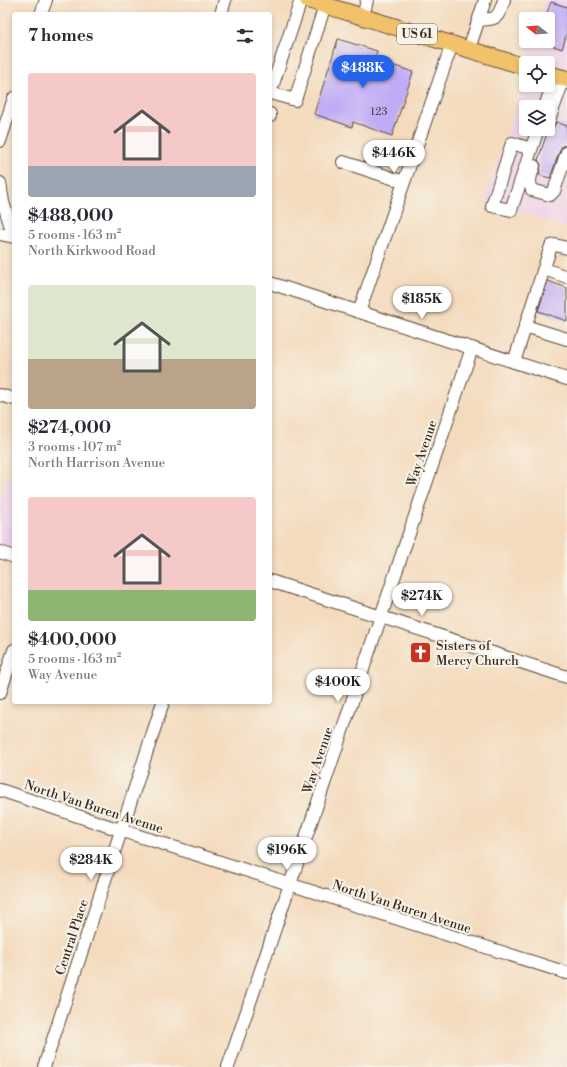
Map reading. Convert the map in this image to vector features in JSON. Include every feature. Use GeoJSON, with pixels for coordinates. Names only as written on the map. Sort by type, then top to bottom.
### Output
{"type":"FeatureCollection","features":[{"type":"Feature","properties":{"kind":"main road","name":"US 61"},"geometry":{"type":"LineString","coordinates":[[308,0],[519,65]]}},
{"type":"Feature","properties":{"kind":"street"},"geometry":{"type":"LineString","coordinates":[[42,12],[46,0]]}},
{"type":"Feature","properties":{"kind":"street"},"geometry":{"type":"LineString","coordinates":[[222,12],[225,0]]}},
{"type":"Feature","properties":{"kind":"street"},"geometry":{"type":"LineString","coordinates":[[272,87],[301,0]]}},
{"type":"Feature","properties":{"kind":"street"},"geometry":{"type":"LineString","coordinates":[[363,17],[367,0]]}},
{"type":"Feature","properties":{"kind":"street"},"geometry":{"type":"LineString","coordinates":[[469,49],[485,0]]}},
{"type":"Feature","properties":{"kind":"street"},"geometry":{"type":"LineString","coordinates":[[479,19],[491,21],[495,18],[502,9],[504,0]]}},
{"type":"Feature","properties":{"kind":"street"},"geometry":{"type":"LineString","coordinates":[[272,94],[295,100],[325,5]]}},
{"type":"Feature","properties":{"kind":"street"},"geometry":{"type":"LineString","coordinates":[[360,312],[452,44]]}},
{"type":"Feature","properties":{"kind":"street"},"geometry":{"type":"LineString","coordinates":[[548,100],[558,77]]}},
{"type":"Feature","properties":{"kind":"street"},"geometry":{"type":"LineString","coordinates":[[553,100],[558,77]]}},
{"type":"Feature","properties":{"kind":"street"},"geometry":{"type":"LineString","coordinates":[[0,141],[12,104]]}},
{"type":"Feature","properties":{"kind":"street"},"geometry":{"type":"LineString","coordinates":[[531,149],[512,143],[492,206],[511,210],[536,136]]}},
{"type":"Feature","properties":{"kind":"street"},"geometry":{"type":"LineString","coordinates":[[544,136],[530,179],[529,184],[532,190],[550,195],[554,191],[567,152]]}},
{"type":"Feature","properties":{"kind":"street"},"geometry":{"type":"LineString","coordinates":[[343,162],[404,182]]}},
{"type":"Feature","properties":{"kind":"street"},"geometry":{"type":"LineString","coordinates":[[0,183],[12,230]]}},
{"type":"Feature","properties":{"kind":"street"},"geometry":{"type":"LineString","coordinates":[[0,234],[12,237]]}},
{"type":"Feature","properties":{"kind":"street"},"geometry":{"type":"LineString","coordinates":[[514,362],[551,246],[567,248]]}},
{"type":"Feature","properties":{"kind":"street"},"geometry":{"type":"LineString","coordinates":[[544,269],[567,277]]}},
{"type":"Feature","properties":{"kind":"street"},"geometry":{"type":"LineString","coordinates":[[272,284],[567,379]]}},
{"type":"Feature","properties":{"kind":"street"},"geometry":{"type":"LineString","coordinates":[[525,326],[567,339]]}},
{"type":"Feature","properties":{"kind":"street","name":"Way Avenue"},"geometry":{"type":"LineString","coordinates":[[228,1067],[472,348]]}},
{"type":"Feature","properties":{"kind":"street"},"geometry":{"type":"LineString","coordinates":[[0,395],[12,398]]}},
{"type":"Feature","properties":{"kind":"street"},"geometry":{"type":"LineString","coordinates":[[0,552],[12,556]]}},
{"type":"Feature","properties":{"kind":"street"},"geometry":{"type":"LineString","coordinates":[[272,581],[567,677]]}},
{"type":"Feature","properties":{"kind":"street"},"geometry":{"type":"LineString","coordinates":[[0,693],[12,656]]}},
{"type":"Feature","properties":{"kind":"street","name":"Central Place"},"geometry":{"type":"LineString","coordinates":[[44,1067],[162,704]]}},
{"type":"Feature","properties":{"kind":"street","name":"North Van Buren Avenue"},"geometry":{"type":"LineString","coordinates":[[0,790],[120,830],[567,973]]}},
{"type":"Feature","properties":{"kind":"shaded area"},"geometry":{"type":"Polygon","coordinates":[[[544,0],[567,0],[567,69],[555,65],[555,56],[526,56],[529,48],[555,48],[555,12],[540,12],[544,0]]]}},
{"type":"Feature","properties":{"kind":"shaded area"},"geometry":{"type":"Polygon","coordinates":[[[555,86],[567,90],[567,227],[485,201],[521,92],[555,92],[555,86]]]}},
{"type":"Feature","properties":{"kind":"shaded area"},"geometry":{"type":"Polygon","coordinates":[[[7,476],[12,477],[12,549],[0,545],[0,499],[7,476]]]}},
{"type":"Feature","properties":{"kind":"building"},"geometry":{"type":"Polygon","coordinates":[[[551,2],[567,7],[567,33],[562,49],[555,46],[555,12],[547,12],[551,2]]]}},
{"type":"Feature","properties":{"kind":"building"},"geometry":{"type":"Polygon","coordinates":[[[338,39],[377,51],[374,59],[413,72],[392,136],[353,122],[352,127],[314,114],[338,39]]]}},
{"type":"Feature","properties":{"kind":"building"},"geometry":{"type":"Polygon","coordinates":[[[556,122],[567,126],[567,145],[562,146],[550,178],[539,175],[541,165],[538,160],[546,136],[555,136],[556,122]]]}},
{"type":"Feature","properties":{"kind":"building"},"geometry":{"type":"Polygon","coordinates":[[[548,281],[567,288],[567,321],[538,311],[548,281]]]}},
{"type":"Feature","properties":{"kind":"place","name":"Sisters of Mercy Church"},"geometry":{"type":"Point","coordinates":[420,652]}}]}
